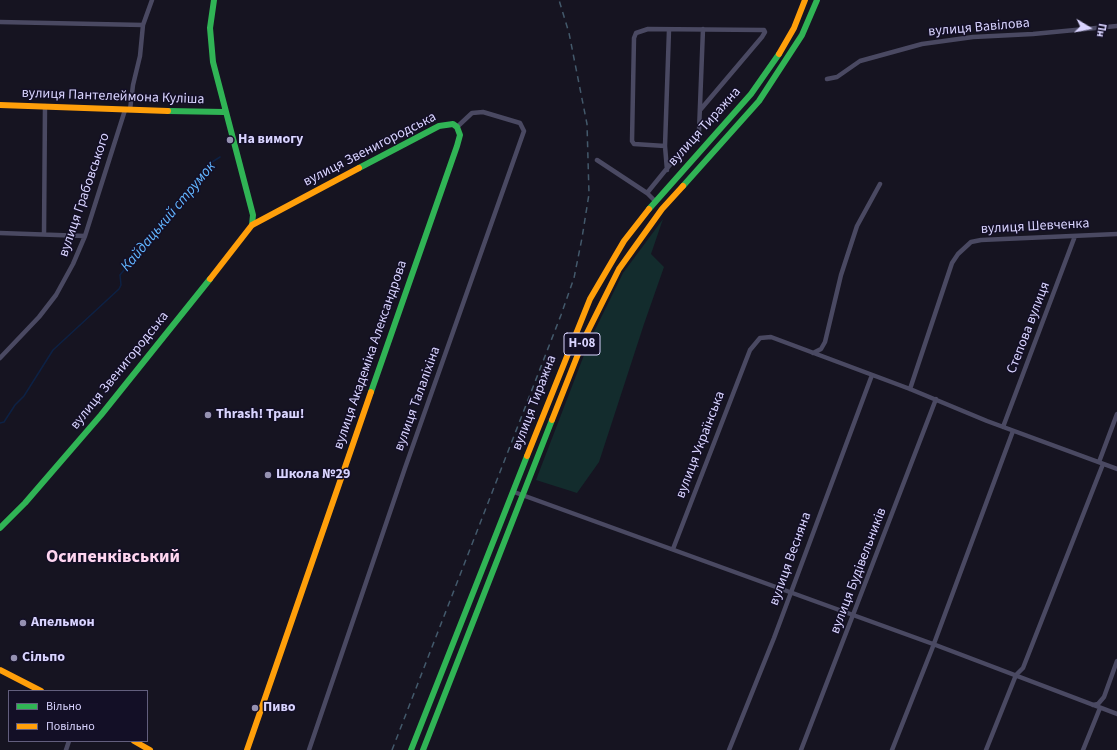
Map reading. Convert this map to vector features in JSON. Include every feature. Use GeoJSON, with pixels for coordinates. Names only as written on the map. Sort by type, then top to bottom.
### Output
{"type":"FeatureCollection","features":[{"type":"Feature","properties":{"kind":"street","name":"вулиця Грабовського"},"geometry":{"type":"LineString","coordinates":[[0,358],[39,317],[56,295],[73,264],[85,236],[128,110],[140,56],[143,25],[152,0]]}},
{"type":"Feature","properties":{"kind":"street"},"geometry":{"type":"LineString","coordinates":[[214,0],[210,28],[213,62],[224,112],[253,215],[252,225]]}},
{"type":"Feature","properties":{"kind":"street","name":"вулиця Тиражна"},"geometry":{"type":"LineString","coordinates":[[411,750],[514,492],[574,336],[590,299],[624,241],[655,201],[751,94],[773,64],[794,28],[805,0]]}},
{"type":"Feature","properties":{"kind":"street","name":"вулиця Тиражна"},"geometry":{"type":"LineString","coordinates":[[423,750],[584,339],[618,269],[662,209],[759,101],[802,35],[817,0]]}},
{"type":"Feature","properties":{"kind":"street"},"geometry":{"type":"LineString","coordinates":[[0,22],[143,25]]}},
{"type":"Feature","properties":{"kind":"street","name":"вулиця Вавілова"},"geometry":{"type":"LineString","coordinates":[[827,79],[837,77],[860,61],[922,44],[973,37],[1033,34],[1117,26]]}},
{"type":"Feature","properties":{"kind":"street"},"geometry":{"type":"LineString","coordinates":[[665,146],[634,144],[632,141],[634,38],[636,33],[643,30],[760,28],[764,30],[765,32],[701,109]]}},
{"type":"Feature","properties":{"kind":"street"},"geometry":{"type":"LineString","coordinates":[[647,193],[673,161],[696,139],[699,131],[703,29]]}},
{"type":"Feature","properties":{"kind":"street"},"geometry":{"type":"LineString","coordinates":[[667,170],[665,146],[669,30]]}},
{"type":"Feature","properties":{"kind":"street","name":"вулиця Пантелеймона Куліша"},"geometry":{"type":"LineString","coordinates":[[0,105],[214,113],[224,112]]}},
{"type":"Feature","properties":{"kind":"street"},"geometry":{"type":"LineString","coordinates":[[44,234],[45,106]]}},
{"type":"Feature","properties":{"kind":"street","name":"вулиця Талаліхіна"},"geometry":{"type":"LineString","coordinates":[[309,750],[524,131],[520,123],[483,112],[472,113],[457,127]]}},
{"type":"Feature","properties":{"kind":"street","name":"вулиця Звенигородська"},"geometry":{"type":"LineString","coordinates":[[0,528],[25,503],[101,415],[242,240],[252,225],[439,126],[453,124],[457,127]]}},
{"type":"Feature","properties":{"kind":"street","name":"вулиця Академіка Александрова"},"geometry":{"type":"LineString","coordinates":[[247,750],[457,146],[460,135],[457,127]]}},
{"type":"Feature","properties":{"kind":"street"},"geometry":{"type":"LineString","coordinates":[[597,160],[647,193],[662,209]]}},
{"type":"Feature","properties":{"kind":"street"},"geometry":{"type":"LineString","coordinates":[[813,353],[821,349],[825,342],[841,275],[857,226],[880,184]]}},
{"type":"Feature","properties":{"kind":"street"},"geometry":{"type":"LineString","coordinates":[[0,234],[85,236]]}},
{"type":"Feature","properties":{"kind":"street","name":"вулиця Шевченка"},"geometry":{"type":"LineString","coordinates":[[910,389],[948,274],[958,254],[971,242],[976,240],[1117,234]]}},
{"type":"Feature","properties":{"kind":"street","name":"Степова вулиця"},"geometry":{"type":"LineString","coordinates":[[1003,427],[1075,236]]}},
{"type":"Feature","properties":{"kind":"street","name":"вулиця Українська"},"geometry":{"type":"LineString","coordinates":[[673,549],[750,350],[760,338],[771,337],[813,353]]}},
{"type":"Feature","properties":{"kind":"street"},"geometry":{"type":"LineString","coordinates":[[813,353],[936,399],[1013,431],[1117,470]]}},
{"type":"Feature","properties":{"kind":"street","name":"вулиця Весняна"},"geometry":{"type":"LineString","coordinates":[[730,750],[872,375]]}},
{"type":"Feature","properties":{"kind":"street","name":"вулиця Будівельників"},"geometry":{"type":"LineString","coordinates":[[801,750],[936,399]]}},
{"type":"Feature","properties":{"kind":"street"},"geometry":{"type":"LineString","coordinates":[[986,750],[1016,675],[1023,668],[1101,463],[1117,414]]}},
{"type":"Feature","properties":{"kind":"street"},"geometry":{"type":"LineString","coordinates":[[892,750],[1013,431]]}},
{"type":"Feature","properties":{"kind":"street"},"geometry":{"type":"LineString","coordinates":[[514,492],[933,644],[1117,714]]}},
{"type":"Feature","properties":{"kind":"street"},"geometry":{"type":"LineString","coordinates":[[1093,705],[1098,704],[1104,697],[1117,661]]}},
{"type":"Feature","properties":{"kind":"street"},"geometry":{"type":"LineString","coordinates":[[0,670],[39,690]]}},
{"type":"Feature","properties":{"kind":"street"},"geometry":{"type":"LineString","coordinates":[[1083,750],[1100,708]]}},
{"type":"Feature","properties":{"kind":"street"},"geometry":{"type":"LineString","coordinates":[[136,742],[150,750]]}},
{"type":"Feature","properties":{"kind":"green space"},"geometry":{"type":"Polygon","coordinates":[[[663,219],[651,254],[664,267],[599,462],[577,493],[536,480],[589,342],[623,273],[663,219]]]}},
{"type":"Feature","properties":{"kind":"waterway","name":"Кайдацький струмок"},"geometry":{"type":"LineString","coordinates":[[0,423],[4,422],[15,405],[24,396],[53,350],[119,289],[121,285],[120,275],[209,164],[220,157]]}},
{"type":"Feature","properties":{"kind":"railway"},"geometry":{"type":"LineString","coordinates":[[392,750],[574,278],[589,194],[587,124],[569,33],[559,0]]}},
{"type":"Feature","properties":{"kind":"traffic: fast"},"geometry":{"type":"LineString","coordinates":[[214,0],[210,28],[213,62],[253,215],[252,225]]}},
{"type":"Feature","properties":{"kind":"traffic: fast"},"geometry":{"type":"LineString","coordinates":[[683,186],[759,101],[802,35],[817,0]]}},
{"type":"Feature","properties":{"kind":"traffic: fast"},"geometry":{"type":"LineString","coordinates":[[649,209],[751,94],[779,54]]}},
{"type":"Feature","properties":{"kind":"traffic: fast"},"geometry":{"type":"LineString","coordinates":[[168,111],[224,112]]}},
{"type":"Feature","properties":{"kind":"traffic: fast"},"geometry":{"type":"LineString","coordinates":[[359,168],[439,126],[453,124],[457,127],[460,135],[371,392]]}},
{"type":"Feature","properties":{"kind":"traffic: fast"},"geometry":{"type":"LineString","coordinates":[[0,528],[25,503],[101,415],[210,279]]}},
{"type":"Feature","properties":{"kind":"traffic: fast"},"geometry":{"type":"LineString","coordinates":[[423,750],[552,420]]}},
{"type":"Feature","properties":{"kind":"traffic: fast"},"geometry":{"type":"LineString","coordinates":[[411,750],[527,456]]}},
{"type":"Feature","properties":{"kind":"traffic: slow"},"geometry":{"type":"LineString","coordinates":[[779,54],[794,28],[805,0]]}},
{"type":"Feature","properties":{"kind":"traffic: slow"},"geometry":{"type":"LineString","coordinates":[[0,105],[168,111]]}},
{"type":"Feature","properties":{"kind":"traffic: slow"},"geometry":{"type":"LineString","coordinates":[[210,279],[252,225],[359,168]]}},
{"type":"Feature","properties":{"kind":"traffic: slow"},"geometry":{"type":"LineString","coordinates":[[552,420],[584,339],[619,269],[662,209],[683,186]]}},
{"type":"Feature","properties":{"kind":"traffic: slow"},"geometry":{"type":"LineString","coordinates":[[527,456],[590,299],[624,241],[649,209]]}},
{"type":"Feature","properties":{"kind":"traffic: slow"},"geometry":{"type":"LineString","coordinates":[[247,750],[371,392]]}},
{"type":"Feature","properties":{"kind":"traffic: slow"},"geometry":{"type":"LineString","coordinates":[[0,670],[39,690]]}},
{"type":"Feature","properties":{"kind":"traffic: slow"},"geometry":{"type":"LineString","coordinates":[[136,742],[150,750]]}},
{"type":"Feature","properties":{"kind":"place","name":"На вимогу"},"geometry":{"type":"Point","coordinates":[230,140]}},
{"type":"Feature","properties":{"kind":"place","name":"Thrash! Траш!"},"geometry":{"type":"Point","coordinates":[208,415]}},
{"type":"Feature","properties":{"kind":"place","name":"Школа №29"},"geometry":{"type":"Point","coordinates":[268,475]}},
{"type":"Feature","properties":{"kind":"place","name":"Апельмон"},"geometry":{"type":"Point","coordinates":[23,623]}},
{"type":"Feature","properties":{"kind":"place","name":"Сільпо"},"geometry":{"type":"Point","coordinates":[14,658]}},
{"type":"Feature","properties":{"kind":"place","name":"Пиво"},"geometry":{"type":"Point","coordinates":[255,708]}},
{"type":"Feature","properties":{"kind":"district","name":"Осипенківський"},"geometry":{"type":"Point","coordinates":[113,558]}}]}
